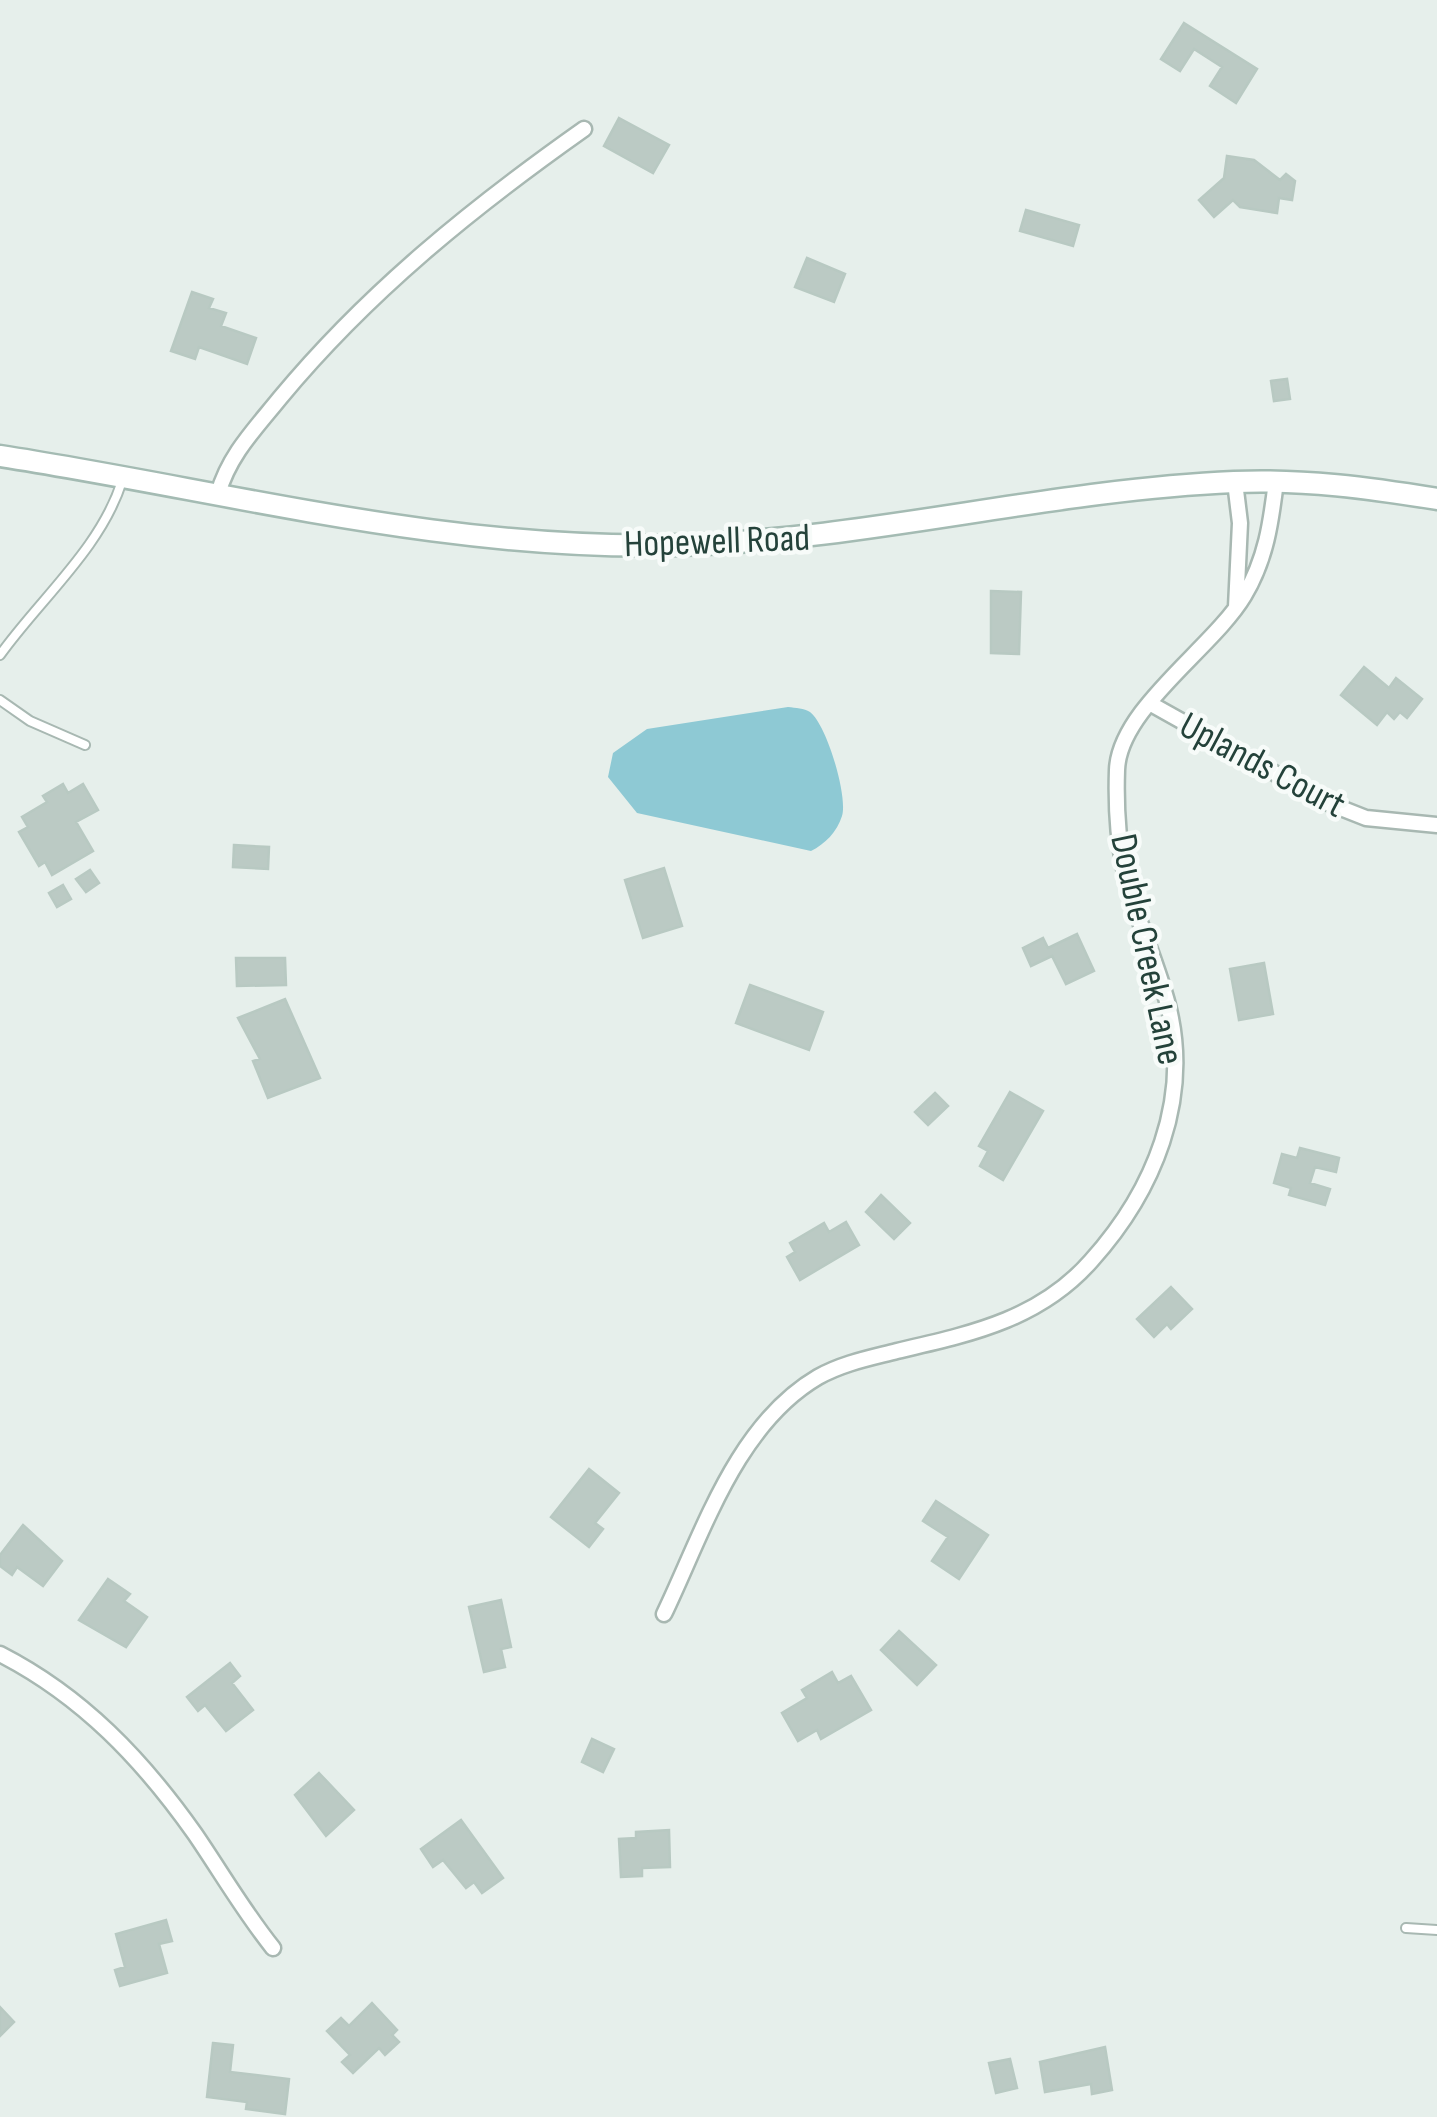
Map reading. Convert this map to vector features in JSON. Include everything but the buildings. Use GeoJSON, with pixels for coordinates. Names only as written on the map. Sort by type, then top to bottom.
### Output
{"type":"FeatureCollection","features":[{"type":"Feature","properties":{"kind":"street"},"geometry":{"type":"LineString","coordinates":[[218,494],[236,452],[297,378],[403,267],[490,195],[584,129]]}},
{"type":"Feature","properties":{"kind":"street","name":"Hopewell Road"},"geometry":{"type":"LineString","coordinates":[[0,456],[478,537],[679,546],[831,535],[1146,488],[1235,482],[1358,486],[1437,499]]}},
{"type":"Feature","properties":{"kind":"street","name":"Double Creek Lane"},"geometry":{"type":"LineString","coordinates":[[664,1614],[738,1460],[763,1426],[793,1396],[848,1363],[982,1332],[1037,1307],[1092,1260],[1148,1177],[1170,1118],[1176,1050],[1168,1006],[1124,867],[1117,769],[1126,734],[1236,606],[1265,554],[1276,481]]}},
{"type":"Feature","properties":{"kind":"street"},"geometry":{"type":"LineString","coordinates":[[1235,482],[1240,523],[1236,606]]}},
{"type":"Feature","properties":{"kind":"street","name":"Uplands Court"},"geometry":{"type":"LineString","coordinates":[[1151,704],[1328,803],[1366,818],[1437,825]]}},
{"type":"Feature","properties":{"kind":"street"},"geometry":{"type":"LineString","coordinates":[[0,1654],[48,1679],[130,1753],[164,1793],[273,1948]]}},
{"type":"Feature","properties":{"kind":"lane"},"geometry":{"type":"LineString","coordinates":[[0,656],[94,536],[114,505],[123,476]]}},
{"type":"Feature","properties":{"kind":"lane"},"geometry":{"type":"LineString","coordinates":[[0,700],[30,722],[85,745]]}},
{"type":"Feature","properties":{"kind":"lane"},"geometry":{"type":"LineString","coordinates":[[1406,1928],[1437,1930]]}},
{"type":"Feature","properties":{"kind":"water"},"geometry":{"type":"Polygon","coordinates":[[[788,707],[808,711],[817,719],[842,794],[842,816],[837,827],[811,851],[637,813],[608,777],[613,753],[647,729],[788,707]]]}}]}
